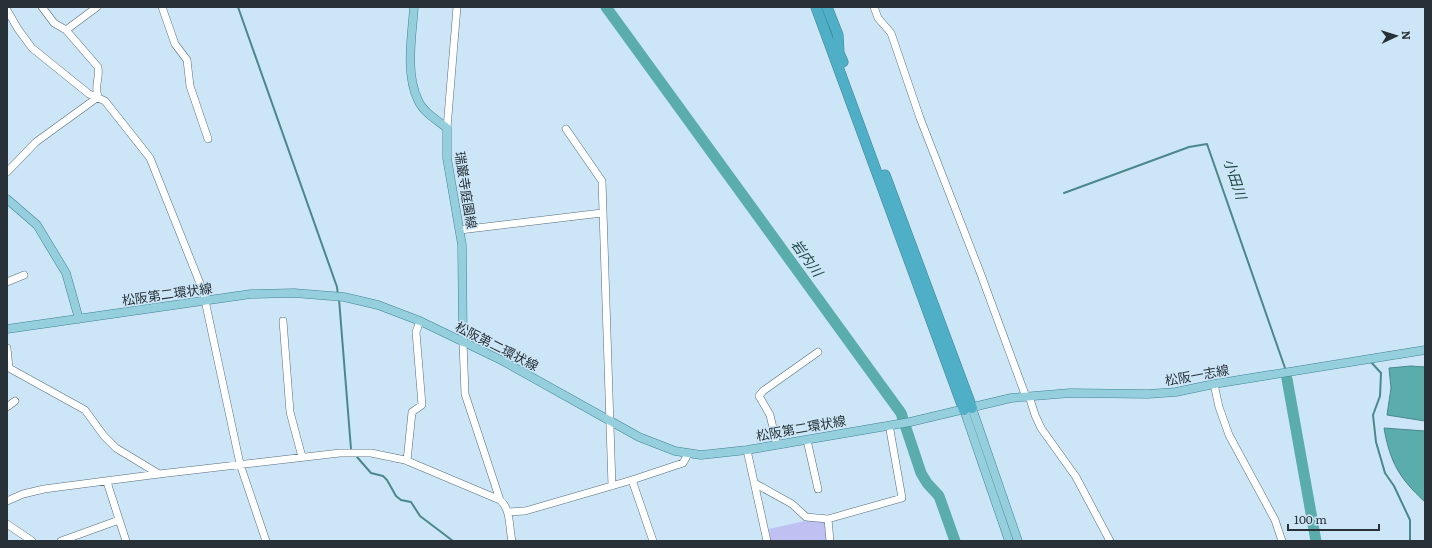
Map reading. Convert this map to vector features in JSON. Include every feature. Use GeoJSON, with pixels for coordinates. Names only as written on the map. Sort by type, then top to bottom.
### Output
{"type":"FeatureCollection","features":[{"type":"Feature","properties":{"kind":"highway"},"geometry":{"type":"LineString","coordinates":[[816,7],[968,409]]}},
{"type":"Feature","properties":{"kind":"highway"},"geometry":{"type":"LineString","coordinates":[[827,7],[838,35],[839,53],[968,409]]}},
{"type":"Feature","properties":{"kind":"main road"},"geometry":{"type":"LineString","coordinates":[[414,7],[411,63],[413,85],[418,101],[428,113],[447,128]]}},
{"type":"Feature","properties":{"kind":"main road","name":"瑞巌寺庭園線"},"geometry":{"type":"LineString","coordinates":[[447,128],[447,158],[460,230],[463,342]]}},
{"type":"Feature","properties":{"kind":"main road"},"geometry":{"type":"LineString","coordinates":[[7,199],[37,225],[66,273],[79,319]]}},
{"type":"Feature","properties":{"kind":"main road","name":"松阪第二環状線"},"geometry":{"type":"LineString","coordinates":[[7,329],[205,300],[275,293],[334,296],[378,305],[420,321],[504,361],[609,421],[650,442],[688,454],[706,455],[747,450],[910,422],[968,409]]}},
{"type":"Feature","properties":{"kind":"main road","name":"松阪一志線"},"geometry":{"type":"LineString","coordinates":[[968,409],[1027,396],[1070,393],[1148,394],[1176,392],[1214,384],[1425,350]]}},
{"type":"Feature","properties":{"kind":"main road"},"geometry":{"type":"LineString","coordinates":[[968,409],[1009,541]]}},
{"type":"Feature","properties":{"kind":"main road"},"geometry":{"type":"LineString","coordinates":[[968,409],[1018,541]]}},
{"type":"Feature","properties":{"kind":"street"},"geometry":{"type":"LineString","coordinates":[[42,7],[54,23],[66,30],[98,67],[99,74],[95,88],[98,97]]}},
{"type":"Feature","properties":{"kind":"street"},"geometry":{"type":"LineString","coordinates":[[66,30],[97,7]]}},
{"type":"Feature","properties":{"kind":"street"},"geometry":{"type":"LineString","coordinates":[[162,7],[175,44],[186,60],[190,86],[208,139]]}},
{"type":"Feature","properties":{"kind":"street"},"geometry":{"type":"LineString","coordinates":[[447,128],[457,7]]}},
{"type":"Feature","properties":{"kind":"street"},"geometry":{"type":"LineString","coordinates":[[874,7],[878,18],[891,34],[893,39],[920,118],[1035,415],[1041,428],[1076,477],[1110,541]]}},
{"type":"Feature","properties":{"kind":"street"},"geometry":{"type":"LineString","coordinates":[[7,10],[18,29],[32,48],[89,94],[105,101],[150,158],[205,300],[240,464],[266,541]]}},
{"type":"Feature","properties":{"kind":"street"},"geometry":{"type":"LineString","coordinates":[[7,172],[36,142],[98,97]]}},
{"type":"Feature","properties":{"kind":"street"},"geometry":{"type":"LineString","coordinates":[[566,129],[602,181],[612,486]]}},
{"type":"Feature","properties":{"kind":"street"},"geometry":{"type":"LineString","coordinates":[[460,230],[602,213]]}},
{"type":"Feature","properties":{"kind":"street"},"geometry":{"type":"LineString","coordinates":[[7,282],[24,275]]}},
{"type":"Feature","properties":{"kind":"street"},"geometry":{"type":"LineString","coordinates":[[283,321],[290,412],[302,457]]}},
{"type":"Feature","properties":{"kind":"street"},"geometry":{"type":"LineString","coordinates":[[407,461],[412,412],[422,405],[416,332],[420,321]]}},
{"type":"Feature","properties":{"kind":"street"},"geometry":{"type":"LineString","coordinates":[[463,342],[465,394],[500,500]]}},
{"type":"Feature","properties":{"kind":"street"},"geometry":{"type":"LineString","coordinates":[[7,348],[8,370],[85,410],[104,436],[116,448],[159,474]]}},
{"type":"Feature","properties":{"kind":"street"},"geometry":{"type":"LineString","coordinates":[[777,445],[770,415],[759,396],[763,391],[818,352]]}},
{"type":"Feature","properties":{"kind":"street"},"geometry":{"type":"LineString","coordinates":[[1214,384],[1219,407],[1229,435],[1275,520],[1282,541]]}},
{"type":"Feature","properties":{"kind":"street"},"geometry":{"type":"LineString","coordinates":[[7,407],[15,401]]}},
{"type":"Feature","properties":{"kind":"street"},"geometry":{"type":"LineString","coordinates":[[756,484],[792,504],[806,517],[828,519],[902,498],[890,430]]}},
{"type":"Feature","properties":{"kind":"street"},"geometry":{"type":"LineString","coordinates":[[807,440],[818,489]]}},
{"type":"Feature","properties":{"kind":"street"},"geometry":{"type":"LineString","coordinates":[[747,450],[756,484],[767,541]]}},
{"type":"Feature","properties":{"kind":"street"},"geometry":{"type":"LineString","coordinates":[[7,501],[23,494],[44,489],[302,457],[340,453],[371,453],[407,461],[500,500],[504,503],[508,512],[512,541]]}},
{"type":"Feature","properties":{"kind":"street"},"geometry":{"type":"LineString","coordinates":[[508,512],[525,511],[632,480],[683,463],[688,454]]}},
{"type":"Feature","properties":{"kind":"street"},"geometry":{"type":"LineString","coordinates":[[632,480],[653,541]]}},
{"type":"Feature","properties":{"kind":"street"},"geometry":{"type":"LineString","coordinates":[[107,482],[126,541]]}},
{"type":"Feature","properties":{"kind":"street"},"geometry":{"type":"LineString","coordinates":[[828,519],[830,541]]}},
{"type":"Feature","properties":{"kind":"street"},"geometry":{"type":"LineString","coordinates":[[61,541],[119,520]]}},
{"type":"Feature","properties":{"kind":"street"},"geometry":{"type":"LineString","coordinates":[[7,524],[32,541]]}},
{"type":"Feature","properties":{"kind":"shaded area"},"geometry":{"type":"Polygon","coordinates":[[[1411,366],[1425,367],[1425,421],[1387,415],[1391,388],[1389,368],[1411,366]]]}},
{"type":"Feature","properties":{"kind":"shaded area"},"geometry":{"type":"Polygon","coordinates":[[[1384,428],[1425,431],[1425,502],[1408,485],[1397,469],[1389,451],[1384,428]]]}},
{"type":"Feature","properties":{"kind":"shaded area"},"geometry":{"type":"Polygon","coordinates":[[[809,520],[823,520],[827,524],[828,541],[770,541],[769,529],[809,520]]]}},
{"type":"Feature","properties":{"kind":"waterway"},"geometry":{"type":"LineString","coordinates":[[238,7],[337,287],[338,295]]}},
{"type":"Feature","properties":{"kind":"waterway","name":"岩内川"},"geometry":{"type":"LineString","coordinates":[[606,7],[901,413],[921,473],[927,483],[939,496],[955,541]]}},
{"type":"Feature","properties":{"kind":"waterway","name":"小田川"},"geometry":{"type":"LineString","coordinates":[[1064,193],[1189,147],[1207,144],[1285,368]]}},
{"type":"Feature","properties":{"kind":"waterway"},"geometry":{"type":"LineString","coordinates":[[339,299],[351,449]]}},
{"type":"Feature","properties":{"kind":"waterway"},"geometry":{"type":"LineString","coordinates":[[1370,361],[1381,373],[1380,396],[1373,415],[1376,442],[1385,473],[1394,486],[1410,520],[1410,541]]}},
{"type":"Feature","properties":{"kind":"waterway","name":"小田川"},"geometry":{"type":"LineString","coordinates":[[1287,379],[1316,541]]}},
{"type":"Feature","properties":{"kind":"waterway"},"geometry":{"type":"LineString","coordinates":[[357,457],[371,473],[383,476],[396,496],[401,500],[411,502],[420,516],[453,541]]}}]}
